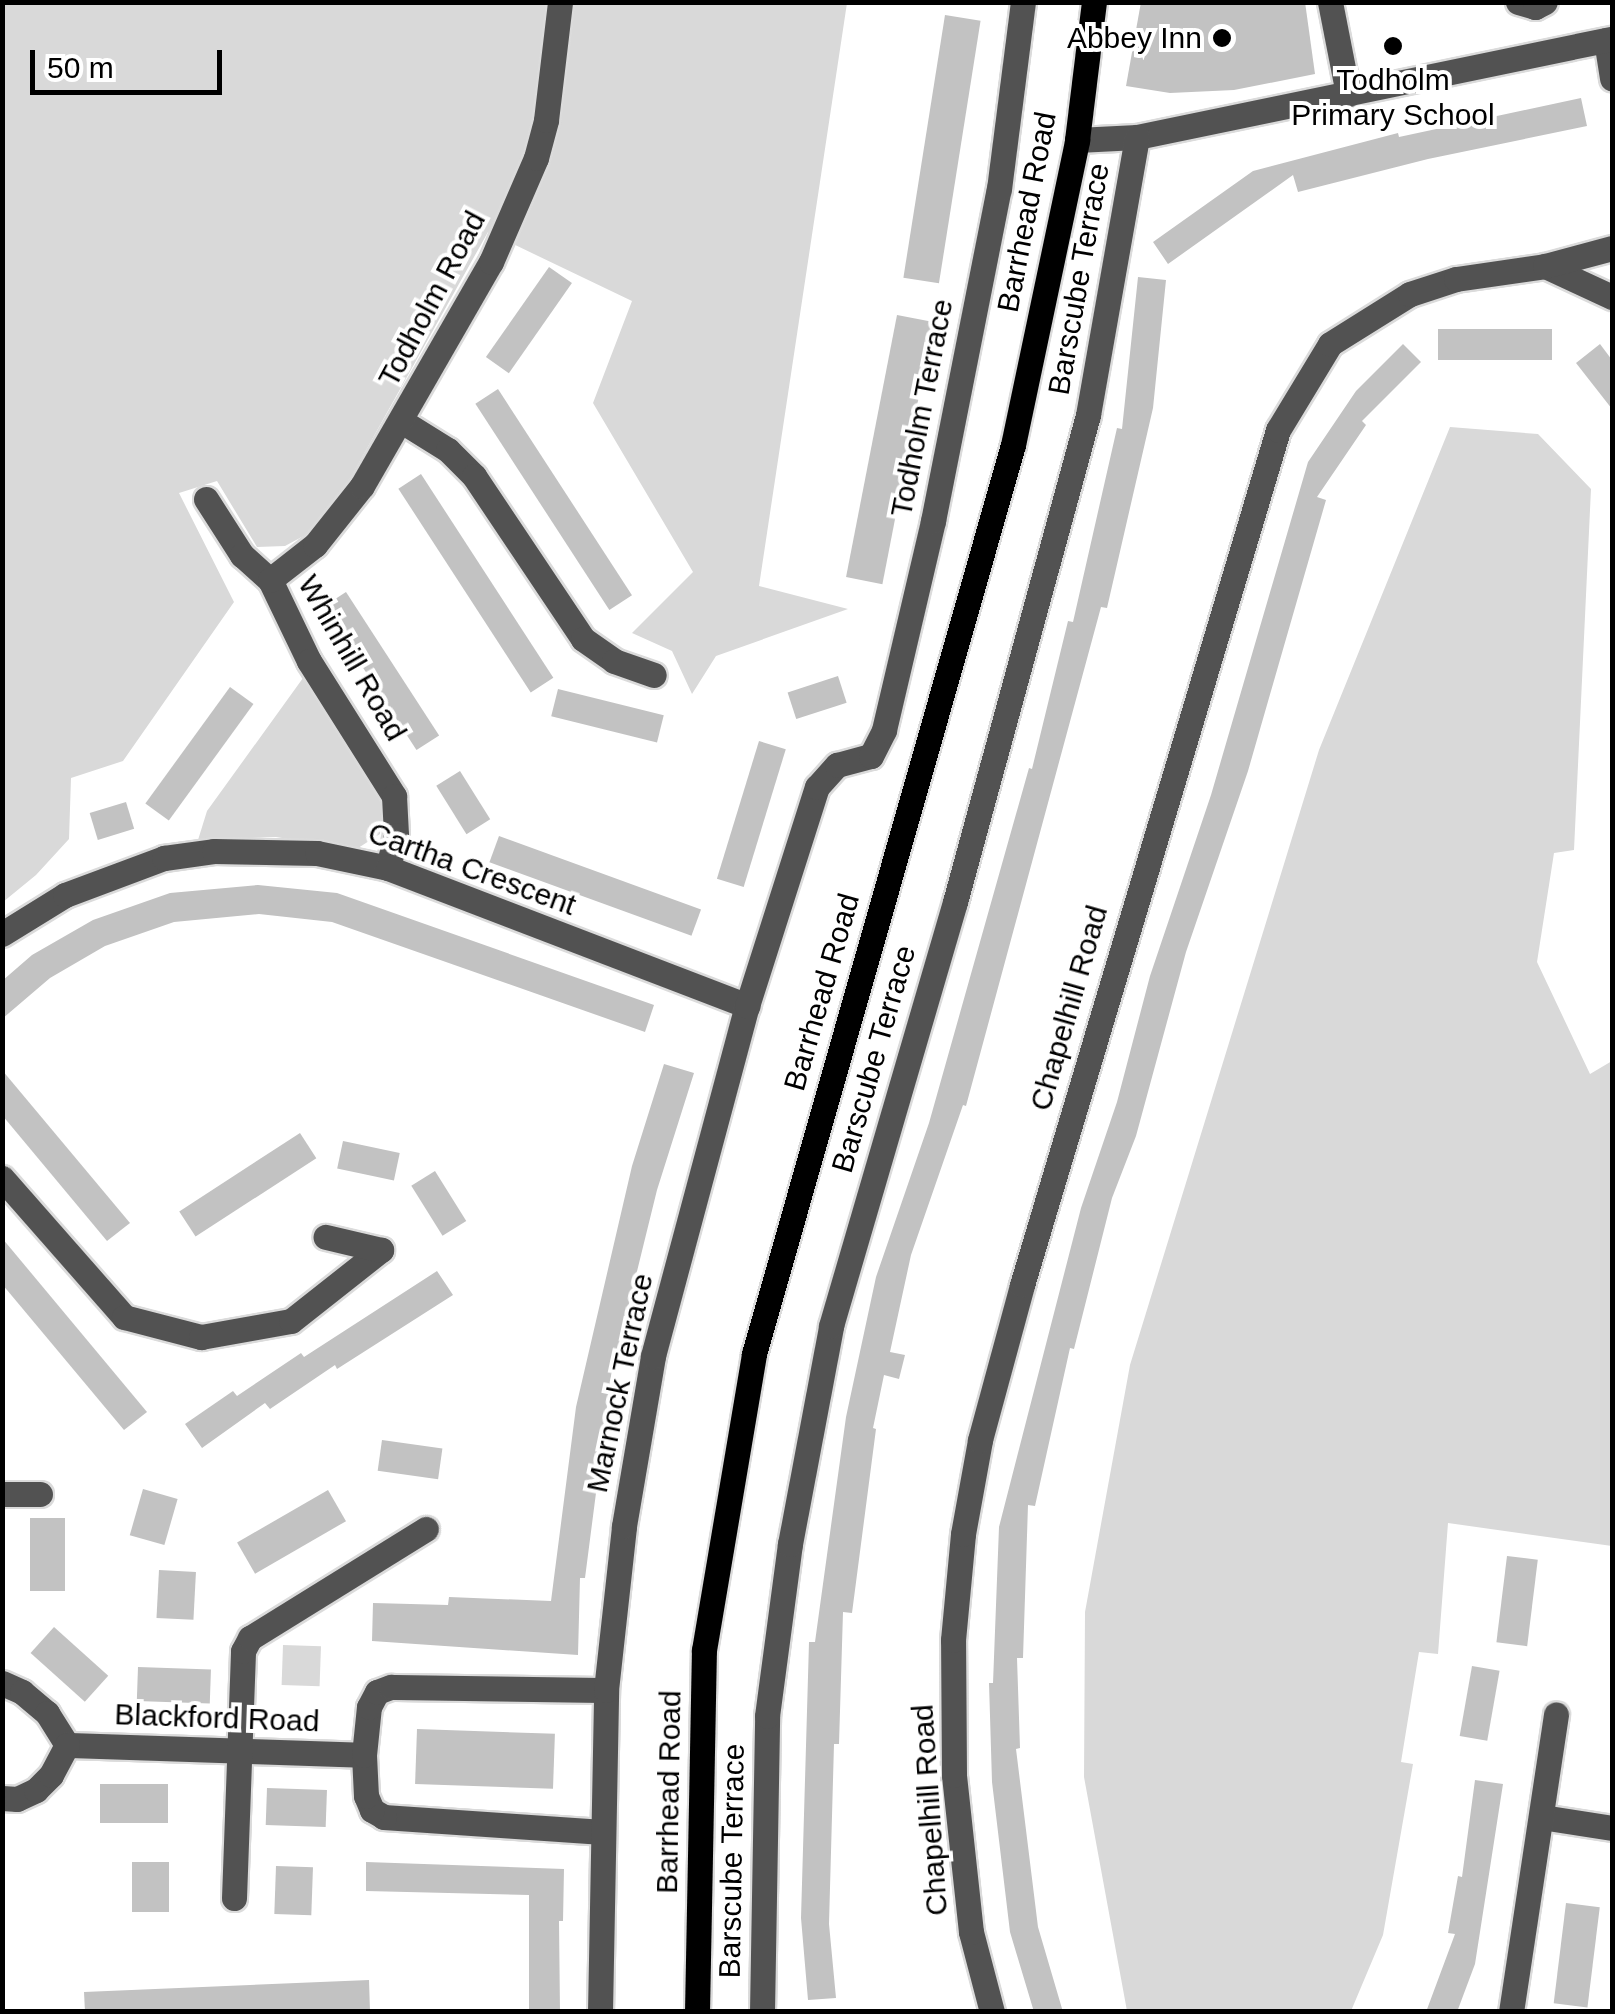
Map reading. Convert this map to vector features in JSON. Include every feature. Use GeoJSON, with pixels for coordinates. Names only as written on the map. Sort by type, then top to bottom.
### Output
{"type":"FeatureCollection","features":[{"type":"Feature","properties":{"kind":"main road","name":"Barrhead Road"},"geometry":{"type":"LineString","coordinates":[[696,2012],[704,1650],[754,1354],[1013,445],[1077,140],[1094,2]]}},
{"type":"Feature","properties":{"kind":"street","name":"Todholm Road"},"geometry":{"type":"LineString","coordinates":[[270,580],[327,533],[403,422],[520,200],[546,120],[560,2]]}},
{"type":"Feature","properties":{"kind":"street","name":"Todholm Terrace"},"geometry":{"type":"LineString","coordinates":[[817,787],[837,765],[872,756],[904,654],[999,189],[1024,2]]}},
{"type":"Feature","properties":{"kind":"street"},"geometry":{"type":"LineString","coordinates":[[1330,2],[1348,94]]}},
{"type":"Feature","properties":{"kind":"street"},"geometry":{"type":"LineString","coordinates":[[1518,2],[1535,7],[1545,2]]}},
{"type":"Feature","properties":{"kind":"street"},"geometry":{"type":"LineString","coordinates":[[1077,140],[1137,138],[1609,39],[1612,78]]}},
{"type":"Feature","properties":{"kind":"street","name":"Barscube Terrace"},"geometry":{"type":"LineString","coordinates":[[762,2012],[767,1716],[790,1544],[831,1326],[955,902],[1088,415],[1137,138]]}},
{"type":"Feature","properties":{"kind":"street","name":"Chapelhill Road"},"geometry":{"type":"LineString","coordinates":[[992,2012],[971,1932],[954,1775],[953,1640],[963,1534],[980,1440],[1027,1266],[1278,430],[1330,344],[1410,294],[1456,279],[1546,266],[1612,248]]}},
{"type":"Feature","properties":{"kind":"street"},"geometry":{"type":"LineString","coordinates":[[1546,266],[1612,297]]}},
{"type":"Feature","properties":{"kind":"street"},"geometry":{"type":"LineString","coordinates":[[403,422],[448,450],[474,476],[583,639],[614,661],[654,675]]}},
{"type":"Feature","properties":{"kind":"street","name":"Whinhill Road"},"geometry":{"type":"LineString","coordinates":[[206,498],[242,555],[270,580],[309,661],[394,796],[396,835],[388,868]]}},
{"type":"Feature","properties":{"kind":"street","name":"Marnock Terrace"},"geometry":{"type":"LineString","coordinates":[[600,2012],[606,1690],[624,1526],[653,1356],[747,1006],[817,787]]}},
{"type":"Feature","properties":{"kind":"street","name":"Cartha Crescent"},"geometry":{"type":"LineString","coordinates":[[2,934],[66,895],[164,858],[266,850],[317,853],[388,868],[747,1006]]}},
{"type":"Feature","properties":{"kind":"street"},"geometry":{"type":"LineString","coordinates":[[2,1178],[124,1317],[201,1337],[291,1322],[381,1250],[326,1237]]}},
{"type":"Feature","properties":{"kind":"street"},"geometry":{"type":"LineString","coordinates":[[2,1494],[40,1494]]}},
{"type":"Feature","properties":{"kind":"street"},"geometry":{"type":"LineString","coordinates":[[234,1898],[243,1651],[250,1638],[426,1529]]}},
{"type":"Feature","properties":{"kind":"street"},"geometry":{"type":"LineString","coordinates":[[2,1683],[47,1713],[67,1746],[51,1775],[36,1790],[17,1799],[2,1798]]}},
{"type":"Feature","properties":{"kind":"street"},"geometry":{"type":"LineString","coordinates":[[603,1832],[384,1817],[372,1810],[366,1796],[364,1755],[370,1706],[377,1692],[391,1686],[606,1690]]}},
{"type":"Feature","properties":{"kind":"street"},"geometry":{"type":"LineString","coordinates":[[1511,2012],[1556,1714]]}},
{"type":"Feature","properties":{"kind":"street","name":"Blackford Road"},"geometry":{"type":"LineString","coordinates":[[67,1746],[364,1755]]}},
{"type":"Feature","properties":{"kind":"street"},"geometry":{"type":"LineString","coordinates":[[1542,1817],[1612,1828]]}},
{"type":"Feature","properties":{"kind":"shaded area"},"geometry":{"type":"Polygon","coordinates":[[[3,3],[847,3],[759,586],[848,609],[716,656],[692,694],[672,651],[632,633],[693,572],[593,403],[632,301],[488,232],[332,511],[311,532],[285,546],[257,547],[217,481],[179,493],[234,602],[123,761],[71,778],[69,839],[36,875],[3,902],[3,3]]]}},
{"type":"Feature","properties":{"kind":"shaded area"},"geometry":{"type":"Polygon","coordinates":[[[1450,427],[1538,434],[1591,489],[1574,850],[1554,853],[1537,962],[1590,1074],[1612,1061],[1612,1546],[1448,1523],[1438,1654],[1419,1652],[1401,1762],[1413,1764],[1383,1935],[1351,2011],[1127,2011],[1084,1777],[1085,1612],[1130,1365],[1319,750],[1450,427]]]}},
{"type":"Feature","properties":{"kind":"shaded area"},"geometry":{"type":"Polygon","coordinates":[[[303,678],[382,804],[380,834],[355,850],[276,837],[198,840],[207,811],[303,678]]]}},
{"type":"Feature","properties":{"kind":"shaded area"},"geometry":{"type":"Polygon","coordinates":[[[283,1645],[321,1646],[320,1686],[282,1685],[283,1645]]]}},
{"type":"Feature","properties":{"kind":"building","name":"Abbey Inn"},"geometry":{"type":"Polygon","coordinates":[[[1141,2],[1305,2],[1315,74],[1234,90],[1170,93],[1126,86],[1141,2]]]}},
{"type":"Feature","properties":{"kind":"building"},"geometry":{"type":"Polygon","coordinates":[[[945,15],[981,21],[939,283],[903,278],[945,15]]]}},
{"type":"Feature","properties":{"kind":"building"},"geometry":{"type":"Polygon","coordinates":[[[1581,98],[1587,126],[1428,159],[1298,192],[1293,175],[1168,264],[1153,242],[1253,171],[1398,133],[1399,137],[1581,98]]]}},
{"type":"Feature","properties":{"kind":"building"},"geometry":{"type":"Polygon","coordinates":[[[549,267],[572,283],[509,373],[486,357],[549,267]]]}},
{"type":"Feature","properties":{"kind":"building"},"geometry":{"type":"Polygon","coordinates":[[[1138,277],[1166,280],[1153,408],[1107,608],[1101,607],[966,1106],[963,1105],[911,1255],[890,1352],[905,1355],[899,1379],[884,1375],[873,1428],[876,1429],[852,1613],[843,1612],[839,1744],[834,1744],[829,1924],[836,1998],[808,2000],[801,1918],[809,1642],[815,1642],[846,1417],[876,1277],[929,1123],[1029,768],[1032,769],[1068,621],[1073,622],[1117,428],[1122,429],[1138,277]]]}},
{"type":"Feature","properties":{"kind":"building"},"geometry":{"type":"Polygon","coordinates":[[[897,315],[933,322],[882,584],[846,577],[897,315]]]}},
{"type":"Feature","properties":{"kind":"building"},"geometry":{"type":"Polygon","coordinates":[[[1438,329],[1552,329],[1552,360],[1438,360],[1438,329]]]}},
{"type":"Feature","properties":{"kind":"building"},"geometry":{"type":"Polygon","coordinates":[[[1403,344],[1421,362],[1362,421],[1366,425],[1317,497],[1326,500],[1248,771],[1186,952],[1136,1136],[1112,1198],[1074,1349],[1070,1348],[1035,1506],[1028,1505],[1023,1658],[1017,1658],[1020,1748],[1016,1749],[1038,1927],[1063,2012],[1034,2012],[1010,1932],[992,1782],[989,1683],[993,1683],[999,1527],[1081,1208],[1117,1102],[1150,976],[1211,795],[1308,462],[1356,391],[1403,344]]]}},
{"type":"Feature","properties":{"kind":"building"},"geometry":{"type":"Polygon","coordinates":[[[1600,344],[1612,360],[1612,409],[1576,363],[1600,344]]]}},
{"type":"Feature","properties":{"kind":"building"},"geometry":{"type":"Polygon","coordinates":[[[498,389],[632,595],[609,610],[475,404],[498,389]]]}},
{"type":"Feature","properties":{"kind":"building"},"geometry":{"type":"Polygon","coordinates":[[[421,474],[553,678],[531,693],[398,489],[421,474]]]}},
{"type":"Feature","properties":{"kind":"building"},"geometry":{"type":"Polygon","coordinates":[[[346,592],[439,735],[416,750],[323,607],[346,592]]]}},
{"type":"Feature","properties":{"kind":"building"},"geometry":{"type":"Polygon","coordinates":[[[838,676],[847,703],[796,719],[788,692],[838,676]]]}},
{"type":"Feature","properties":{"kind":"building"},"geometry":{"type":"Polygon","coordinates":[[[230,687],[253,704],[169,821],[145,803],[230,687]]]}},
{"type":"Feature","properties":{"kind":"building"},"geometry":{"type":"Polygon","coordinates":[[[558,689],[664,715],[657,743],[551,716],[558,689]]]}},
{"type":"Feature","properties":{"kind":"building"},"geometry":{"type":"Polygon","coordinates":[[[759,741],[786,749],[744,887],[717,879],[759,741]]]}},
{"type":"Feature","properties":{"kind":"building"},"geometry":{"type":"Polygon","coordinates":[[[460,771],[490,819],[466,834],[436,786],[460,771]]]}},
{"type":"Feature","properties":{"kind":"building"},"geometry":{"type":"Polygon","coordinates":[[[126,802],[134,829],[98,840],[90,813],[126,802]]]}},
{"type":"Feature","properties":{"kind":"building"},"geometry":{"type":"Polygon","coordinates":[[[499,836],[701,910],[691,936],[489,862],[499,836]]]}},
{"type":"Feature","properties":{"kind":"building"},"geometry":{"type":"Polygon","coordinates":[[[258,885],[337,893],[654,1005],[645,1032],[332,922],[259,914],[174,922],[105,946],[50,978],[2,1019],[2,981],[32,955],[93,920],[170,893],[258,885]]]}},
{"type":"Feature","properties":{"kind":"building"},"geometry":{"type":"Polygon","coordinates":[[[664,1064],[694,1073],[657,1190],[611,1377],[585,1578],[580,1578],[578,1655],[372,1641],[373,1603],[448,1605],[449,1597],[551,1601],[576,1407],[632,1166],[664,1064]]]}},
{"type":"Feature","properties":{"kind":"building"},"geometry":{"type":"Polygon","coordinates":[[[2,1070],[130,1223],[107,1241],[2,1115],[2,1070]]]}},
{"type":"Feature","properties":{"kind":"building"},"geometry":{"type":"Polygon","coordinates":[[[300,1133],[316,1158],[196,1237],[179,1211],[300,1133]]]}},
{"type":"Feature","properties":{"kind":"building"},"geometry":{"type":"Polygon","coordinates":[[[343,1141],[400,1153],[394,1180],[337,1168],[343,1141]]]}},
{"type":"Feature","properties":{"kind":"building"},"geometry":{"type":"Polygon","coordinates":[[[435,1171],[466,1221],[443,1236],[411,1186],[435,1171]]]}},
{"type":"Feature","properties":{"kind":"building"},"geometry":{"type":"Polygon","coordinates":[[[2,1238],[147,1412],[124,1430],[2,1284],[2,1238]]]}},
{"type":"Feature","properties":{"kind":"building"},"geometry":{"type":"Polygon","coordinates":[[[437,1271],[453,1295],[337,1369],[335,1365],[270,1409],[265,1403],[202,1448],[185,1424],[233,1391],[237,1396],[301,1353],[304,1357],[437,1271]]]}},
{"type":"Feature","properties":{"kind":"building"},"geometry":{"type":"Polygon","coordinates":[[[382,1440],[442,1448],[438,1479],[378,1471],[382,1440]]]}},
{"type":"Feature","properties":{"kind":"building"},"geometry":{"type":"Polygon","coordinates":[[[143,1489],[178,1499],[164,1545],[130,1535],[143,1489]]]}},
{"type":"Feature","properties":{"kind":"building"},"geometry":{"type":"Polygon","coordinates":[[[328,1490],[346,1521],[255,1574],[237,1542],[328,1490]]]}},
{"type":"Feature","properties":{"kind":"building"},"geometry":{"type":"Polygon","coordinates":[[[30,1518],[65,1518],[65,1591],[30,1591],[30,1518]]]}},
{"type":"Feature","properties":{"kind":"building"},"geometry":{"type":"Polygon","coordinates":[[[1507,1556],[1538,1560],[1527,1646],[1496,1642],[1507,1556]]]}},
{"type":"Feature","properties":{"kind":"building"},"geometry":{"type":"Polygon","coordinates":[[[159,1570],[196,1572],[193,1620],[156,1618],[159,1570]]]}},
{"type":"Feature","properties":{"kind":"building"},"geometry":{"type":"Polygon","coordinates":[[[54,1627],[108,1676],[85,1702],[31,1653],[54,1627]]]}},
{"type":"Feature","properties":{"kind":"building"},"geometry":{"type":"Polygon","coordinates":[[[1472,1666],[1500,1671],[1487,1741],[1460,1736],[1472,1666]]]}},
{"type":"Feature","properties":{"kind":"building"},"geometry":{"type":"Polygon","coordinates":[[[138,1667],[211,1670],[210,1704],[137,1701],[138,1667]]]}},
{"type":"Feature","properties":{"kind":"building"},"geometry":{"type":"Polygon","coordinates":[[[417,1729],[555,1734],[553,1789],[415,1784],[417,1729]]]}},
{"type":"Feature","properties":{"kind":"building"},"geometry":{"type":"Polygon","coordinates":[[[1475,1780],[1503,1784],[1475,1964],[1457,2012],[1426,2012],[1455,1934],[1448,1933],[1458,1876],[1462,1877],[1475,1780]]]}},
{"type":"Feature","properties":{"kind":"building"},"geometry":{"type":"Polygon","coordinates":[[[100,1784],[168,1784],[168,1823],[100,1823],[100,1784]]]}},
{"type":"Feature","properties":{"kind":"building"},"geometry":{"type":"Polygon","coordinates":[[[267,1788],[327,1790],[326,1827],[266,1825],[267,1788]]]}},
{"type":"Feature","properties":{"kind":"building"},"geometry":{"type":"Polygon","coordinates":[[[132,1862],[169,1862],[169,1912],[132,1912],[132,1862]]]}},
{"type":"Feature","properties":{"kind":"building"},"geometry":{"type":"Polygon","coordinates":[[[366,1862],[564,1869],[563,1921],[559,1921],[560,2012],[529,2012],[529,1895],[366,1891],[366,1862]]]}},
{"type":"Feature","properties":{"kind":"building"},"geometry":{"type":"Polygon","coordinates":[[[276,1866],[313,1867],[311,1915],[274,1914],[276,1866]]]}},
{"type":"Feature","properties":{"kind":"building"},"geometry":{"type":"Polygon","coordinates":[[[1566,1903],[1600,1907],[1587,2007],[1554,2003],[1566,1903]]]}},
{"type":"Feature","properties":{"kind":"building"},"geometry":{"type":"Polygon","coordinates":[[[369,1980],[370,2011],[85,2012],[84,1992],[369,1980]]]}},
{"type":"Feature","properties":{"kind":"place","name":"Abbey Inn"},"geometry":{"type":"Point","coordinates":[1222,38]}},
{"type":"Feature","properties":{"kind":"place","name":"Todholm Primary School"},"geometry":{"type":"Point","coordinates":[1393,46]}}]}
